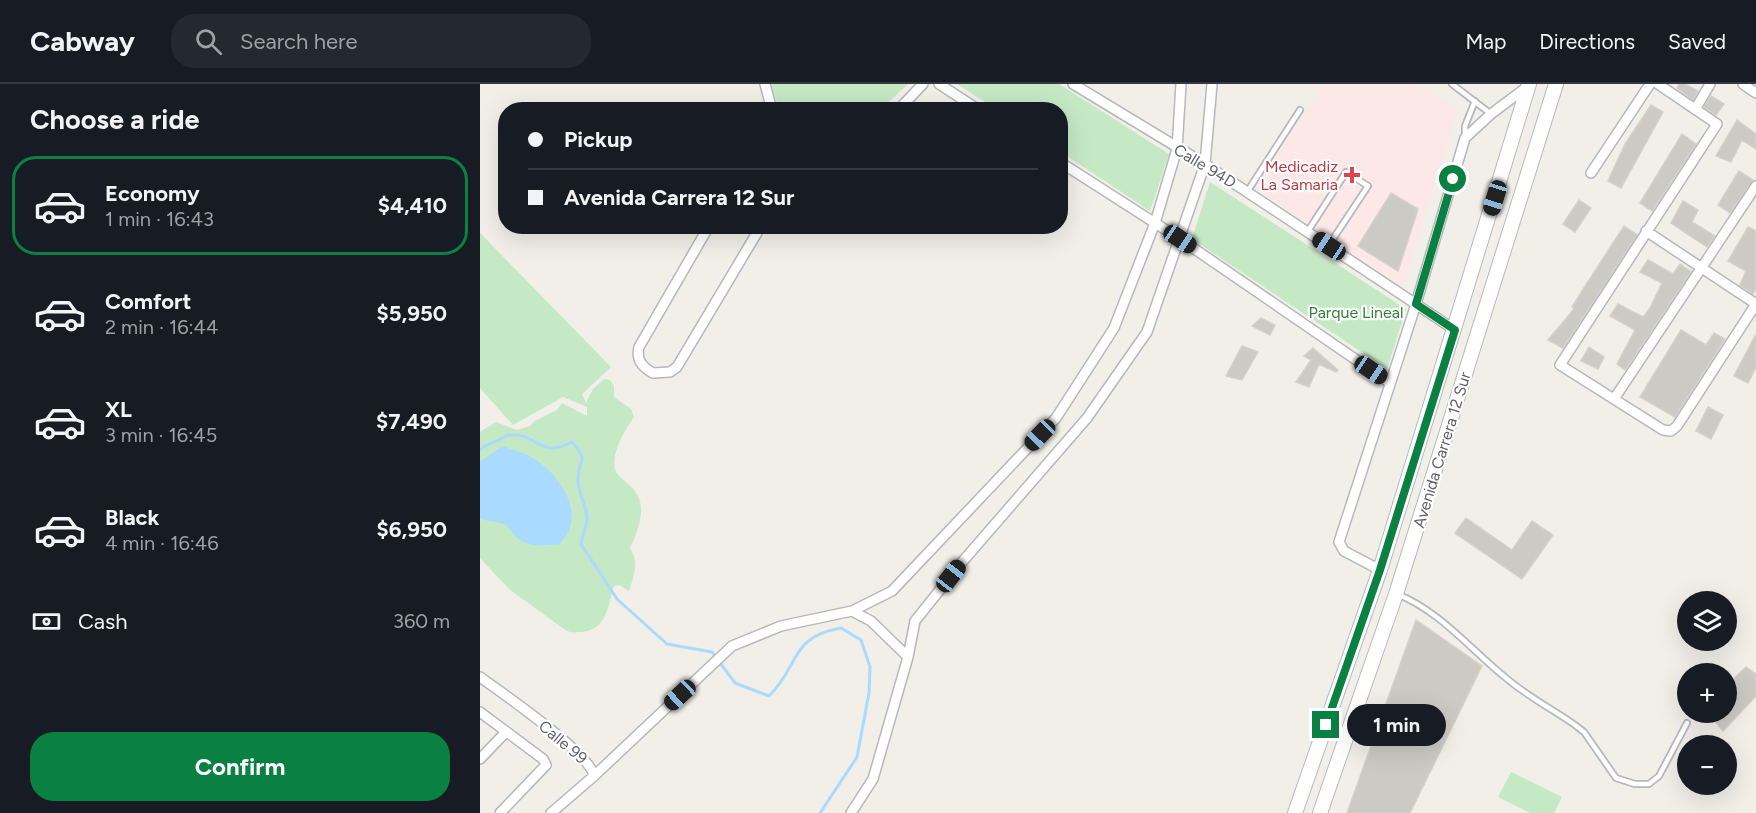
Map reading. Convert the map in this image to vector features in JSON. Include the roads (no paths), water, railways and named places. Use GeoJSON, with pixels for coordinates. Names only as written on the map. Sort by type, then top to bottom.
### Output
{"type":"FeatureCollection","features":[{"type":"Feature","properties":{"kind":"street"},"geometry":{"type":"LineString","coordinates":[[765,84],[770,102]]}},
{"type":"Feature","properties":{"kind":"street"},"geometry":{"type":"LineString","coordinates":[[906,102],[923,84]]}},
{"type":"Feature","properties":{"kind":"street"},"geometry":{"type":"LineString","coordinates":[[939,84],[966,102]]}},
{"type":"Feature","properties":{"kind":"street","name":"Calle 94D"},"geometry":{"type":"LineString","coordinates":[[1073,84],[1205,164],[1455,330]]}},
{"type":"Feature","properties":{"kind":"street"},"geometry":{"type":"LineString","coordinates":[[594,776],[732,646],[781,626],[852,611],[892,591],[1056,418],[1114,328],[1155,223],[1177,149],[1181,84]]}},
{"type":"Feature","properties":{"kind":"street"},"geometry":{"type":"LineString","coordinates":[[851,813],[873,779],[908,657],[915,621],[963,561],[1087,418],[1147,332],[1205,164],[1212,84]]}},
{"type":"Feature","properties":{"kind":"street","name":"Avenida Carrera 12 Sur"},"geometry":{"type":"LineString","coordinates":[[1320,813],[1396,594],[1556,84]]}},
{"type":"Feature","properties":{"kind":"street"},"geometry":{"type":"LineString","coordinates":[[1591,173],[1650,84]]}},
{"type":"Feature","properties":{"kind":"street"},"geometry":{"type":"LineString","coordinates":[[1646,231],[1756,304],[1677,426],[1671,431],[1664,430],[1560,365],[1646,231],[1717,124],[1658,84]]}},
{"type":"Feature","properties":{"kind":"street"},"geometry":{"type":"LineString","coordinates":[[1696,108],[1710,84]]}},
{"type":"Feature","properties":{"kind":"street"},"geometry":{"type":"LineString","coordinates":[[1743,84],[1756,93]]}},
{"type":"Feature","properties":{"kind":"street"},"geometry":{"type":"LineString","coordinates":[[1380,570],[1344,551],[1339,542],[1416,304],[1466,138],[1491,114],[1528,86]]}},
{"type":"Feature","properties":{"kind":"street","name":"Avenida Carrera 12 Sur"},"geometry":{"type":"LineString","coordinates":[[1295,813],[1380,570],[1528,86]]}},
{"type":"Feature","properties":{"kind":"street"},"geometry":{"type":"LineString","coordinates":[[1068,167],[1180,239],[1390,383]]}},
{"type":"Feature","properties":{"kind":"street"},"geometry":{"type":"LineString","coordinates":[[1614,399],[1756,186]]}},
{"type":"Feature","properties":{"kind":"street"},"geometry":{"type":"LineString","coordinates":[[704,234],[639,347],[639,361],[652,373],[670,372],[677,367],[756,234]]}},
{"type":"Feature","properties":{"kind":"street"},"geometry":{"type":"LineString","coordinates":[[852,611],[871,621],[908,657]]}},
{"type":"Feature","properties":{"kind":"street","name":"Calle 99"},"geometry":{"type":"LineString","coordinates":[[480,677],[573,748],[593,769],[594,776],[589,783],[551,813]]}},
{"type":"Feature","properties":{"kind":"street"},"geometry":{"type":"LineString","coordinates":[[480,712],[543,759],[546,765],[500,813]]}},
{"type":"Feature","properties":{"kind":"street"},"geometry":{"type":"LineString","coordinates":[[480,759],[506,732]]}},
{"type":"Feature","properties":{"kind":"lane"},"geometry":{"type":"LineString","coordinates":[[1452,84],[1491,114]]}},
{"type":"Feature","properties":{"kind":"lane"},"geometry":{"type":"LineString","coordinates":[[1466,138],[1465,126],[1475,100]]}},
{"type":"Feature","properties":{"kind":"lane"},"geometry":{"type":"LineString","coordinates":[[1247,192],[1299,110]]}},
{"type":"Feature","properties":{"kind":"lane"},"geometry":{"type":"LineString","coordinates":[[1308,231],[1347,172],[1368,186],[1329,246]]}},
{"type":"Feature","properties":{"kind":"lane"},"geometry":{"type":"LineString","coordinates":[[1396,594],[1408,599],[1448,627],[1506,678],[1575,724],[1584,732],[1616,778],[1623,782],[1649,784],[1659,776],[1687,723]]}},
{"type":"Feature","properties":{"kind":"water"},"geometry":{"type":"Polygon","coordinates":[[[502,446],[536,460],[555,477],[563,488],[571,511],[571,523],[567,535],[558,545],[526,543],[516,537],[505,525],[480,518],[480,462],[502,446]]]}},
{"type":"Feature","properties":{"kind":"waterway"},"geometry":{"type":"LineString","coordinates":[[480,450],[510,435],[526,437],[545,447],[552,448],[572,442],[582,458],[578,485],[587,517],[581,544],[617,599],[667,644],[712,652],[735,683],[769,696],[779,685],[797,654],[812,638],[841,628],[861,640],[870,667],[869,693],[857,757],[820,813]]}},
{"type":"Feature","properties":{"kind":"place","name":"Medicadiz La Samaria"},"geometry":{"type":"Point","coordinates":[1352,175]}},
{"type":"Feature","properties":{"kind":"park label","name":"Parque Lineal"},"geometry":{"type":"Point","coordinates":[1356,312]}}]}
